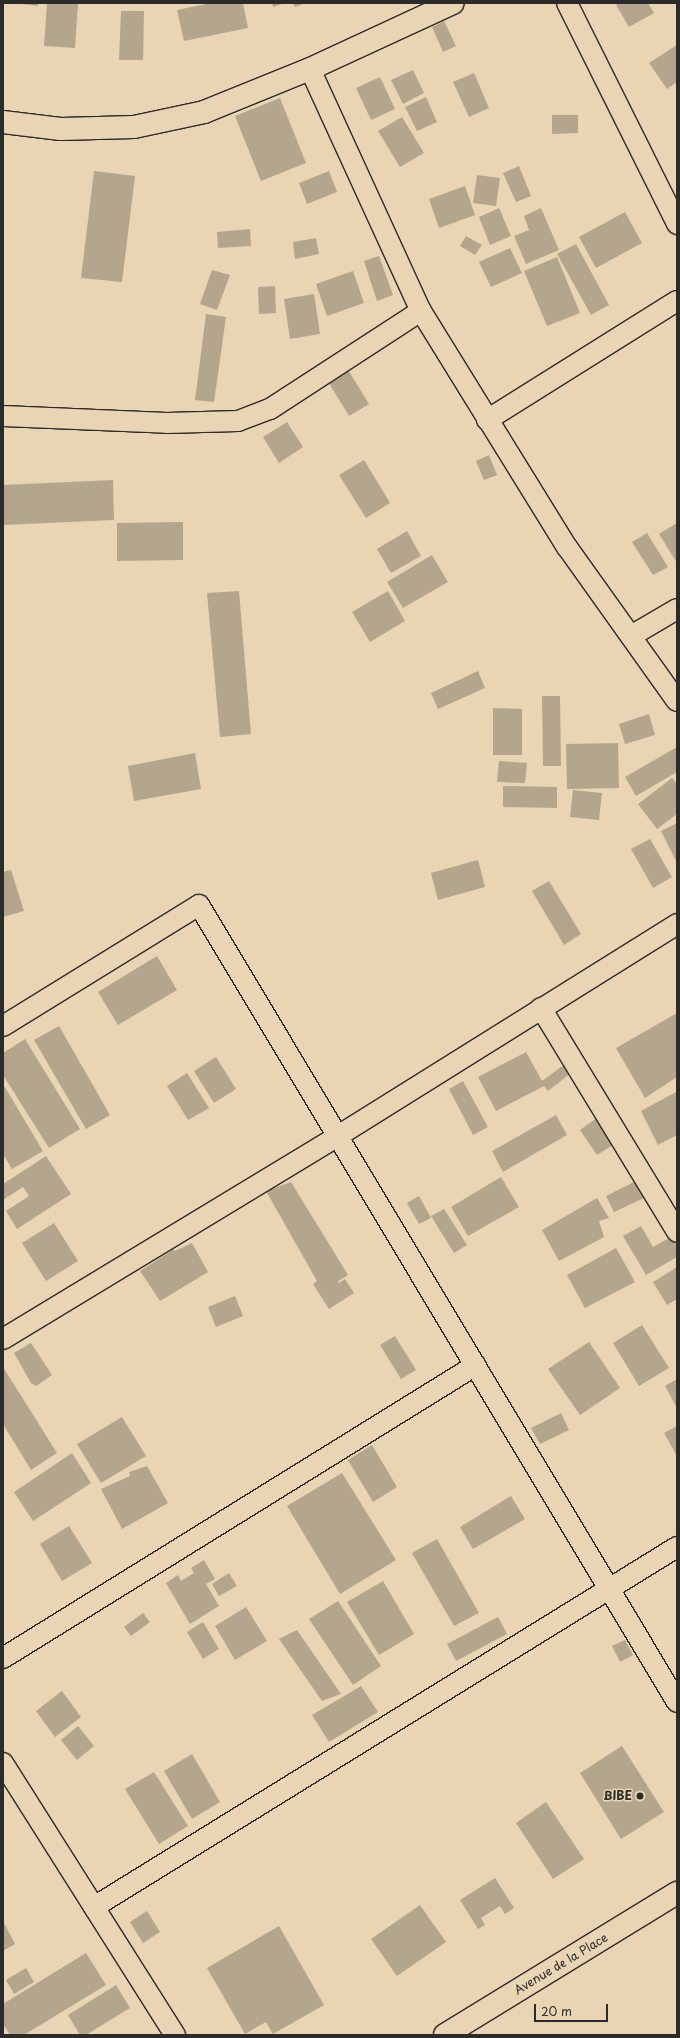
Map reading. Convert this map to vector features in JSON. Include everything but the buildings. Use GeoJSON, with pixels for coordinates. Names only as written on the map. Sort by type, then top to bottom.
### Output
{"type":"FeatureCollection","features":[{"type":"Feature","properties":{"kind":"street"},"geometry":{"type":"LineString","coordinates":[[3,122],[61,129],[134,127],[204,112],[310,69],[453,3]]}},
{"type":"Feature","properties":{"kind":"street"},"geometry":{"type":"LineString","coordinates":[[567,3],[677,224]]}},
{"type":"Feature","properties":{"kind":"street"},"geometry":{"type":"LineString","coordinates":[[310,69],[421,311],[487,420],[567,547],[677,701]]}},
{"type":"Feature","properties":{"kind":"street"},"geometry":{"type":"LineString","coordinates":[[487,420],[677,302]]}},
{"type":"Feature","properties":{"kind":"street"},"geometry":{"type":"LineString","coordinates":[[3,416],[167,423],[238,421],[270,409],[421,311]]}},
{"type":"Feature","properties":{"kind":"street"},"geometry":{"type":"LineString","coordinates":[[632,636],[677,609]]}},
{"type":"Feature","properties":{"kind":"street"},"geometry":{"type":"LineString","coordinates":[[3,1026],[199,905],[476,1365],[609,1591],[677,1702]]}},
{"type":"Feature","properties":{"kind":"street"},"geometry":{"type":"LineString","coordinates":[[3,1339],[338,1136],[677,924]]}},
{"type":"Feature","properties":{"kind":"street"},"geometry":{"type":"LineString","coordinates":[[541,1008],[677,1232]]}},
{"type":"Feature","properties":{"kind":"street"},"geometry":{"type":"LineString","coordinates":[[3,1658],[476,1365]]}},
{"type":"Feature","properties":{"kind":"street"},"geometry":{"type":"LineString","coordinates":[[94,1908],[609,1591],[677,1547]]}},
{"type":"Feature","properties":{"kind":"street"},"geometry":{"type":"LineString","coordinates":[[3,1763],[175,2035]]}},
{"type":"Feature","properties":{"kind":"street","name":"Avenue de la Place"},"geometry":{"type":"LineString","coordinates":[[445,2035],[677,1893]]}},
{"type":"Feature","properties":{"kind":"place","name":"BIBE"},"geometry":{"type":"Point","coordinates":[640,1796]}}]}
